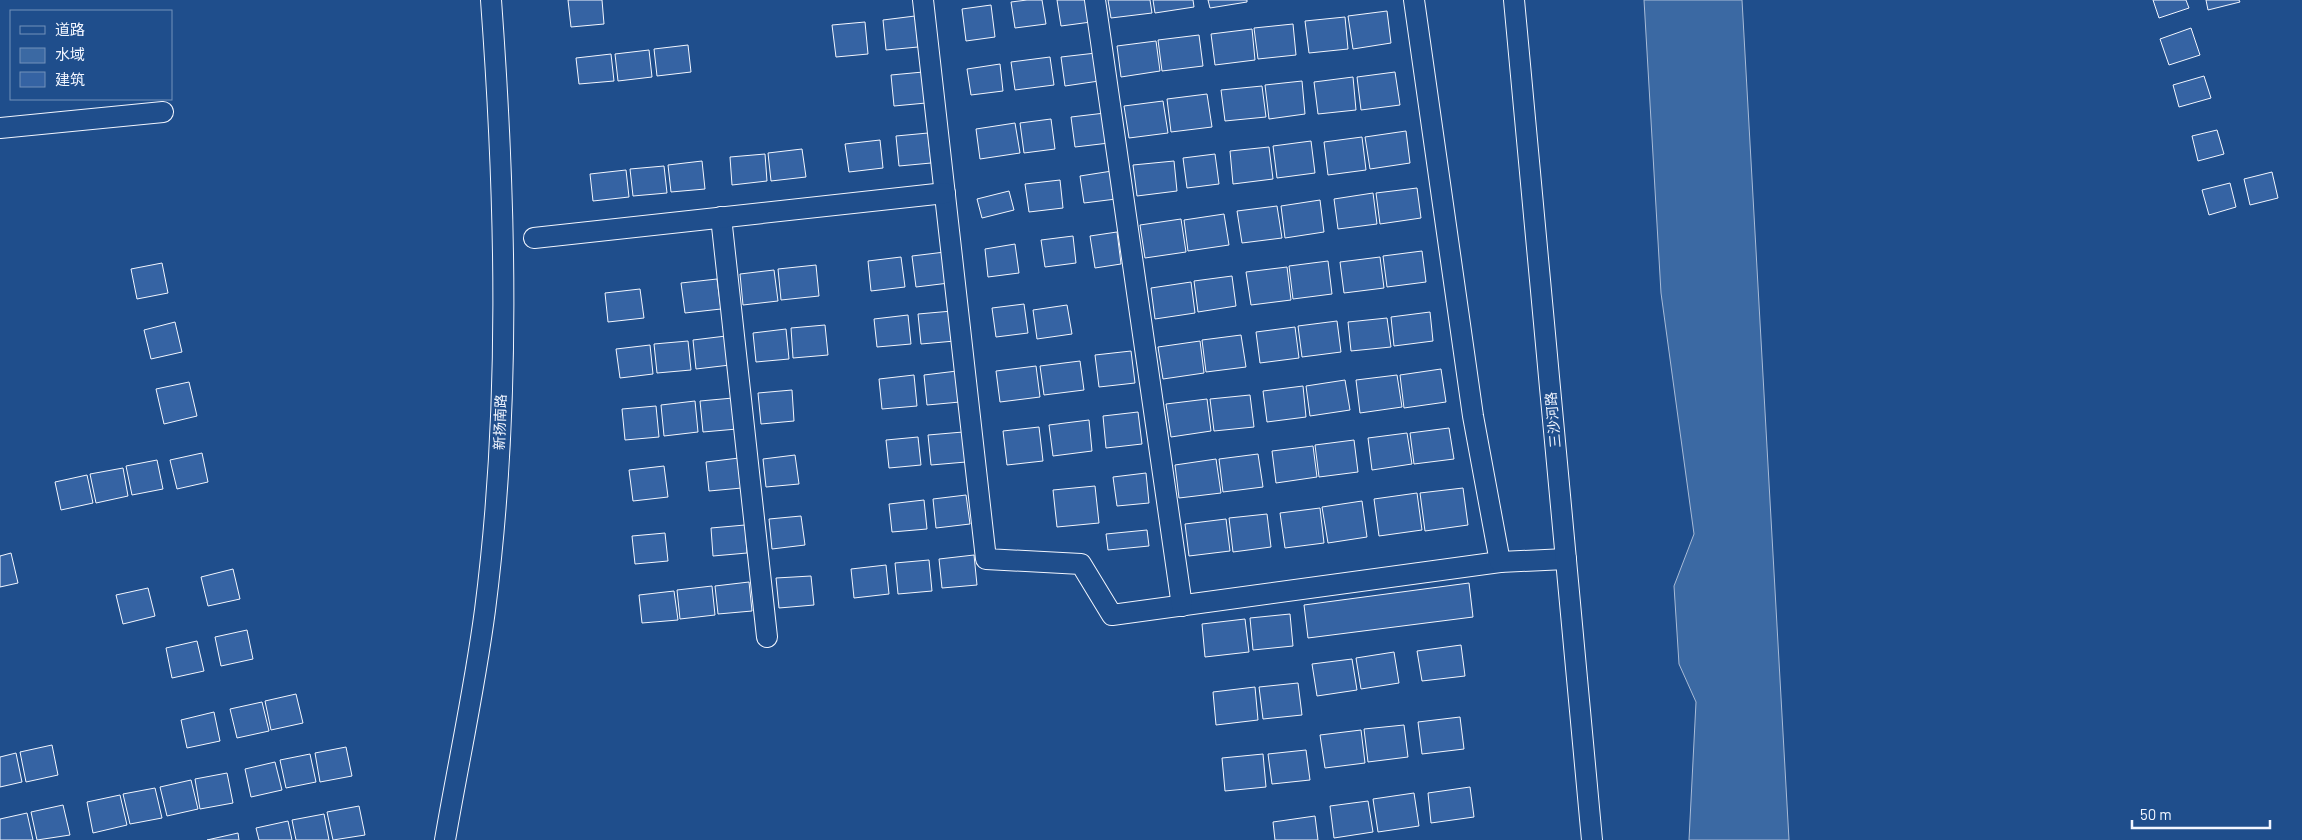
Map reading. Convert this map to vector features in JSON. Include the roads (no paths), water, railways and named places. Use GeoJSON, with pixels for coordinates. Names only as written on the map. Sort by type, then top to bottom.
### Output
{"type":"FeatureCollection","features":[{"type":"Feature","properties":{"kind":"street","name":"新扬南路"},"geometry":{"type":"LineString","coordinates":[[445,840],[485,611],[496,499],[503,326],[503,186],[491,0]]}},
{"type":"Feature","properties":{"kind":"street"},"geometry":{"type":"LineString","coordinates":[[923,0],[986,559],[1081,564],[1112,615],[1500,562],[1566,559]]}},
{"type":"Feature","properties":{"kind":"street"},"geometry":{"type":"LineString","coordinates":[[1095,0],[1182,606]]}},
{"type":"Feature","properties":{"kind":"street"},"geometry":{"type":"LineString","coordinates":[[1414,0],[1473,416],[1500,562]]}},
{"type":"Feature","properties":{"kind":"street","name":"三沙河路"},"geometry":{"type":"LineString","coordinates":[[1514,0],[1592,840]]}},
{"type":"Feature","properties":{"kind":"street"},"geometry":{"type":"LineString","coordinates":[[0,128],[163,112]]}},
{"type":"Feature","properties":{"kind":"street"},"geometry":{"type":"LineString","coordinates":[[534,238],[945,192]]}},
{"type":"Feature","properties":{"kind":"street"},"geometry":{"type":"LineString","coordinates":[[721,217],[766,638]]}},
{"type":"Feature","properties":{"kind":"water"},"geometry":{"type":"Polygon","coordinates":[[[1644,0],[1742,0],[1789,840],[1689,840],[1696,702],[1679,664],[1674,586],[1694,534],[1661,293],[1644,0]]]}}]}
